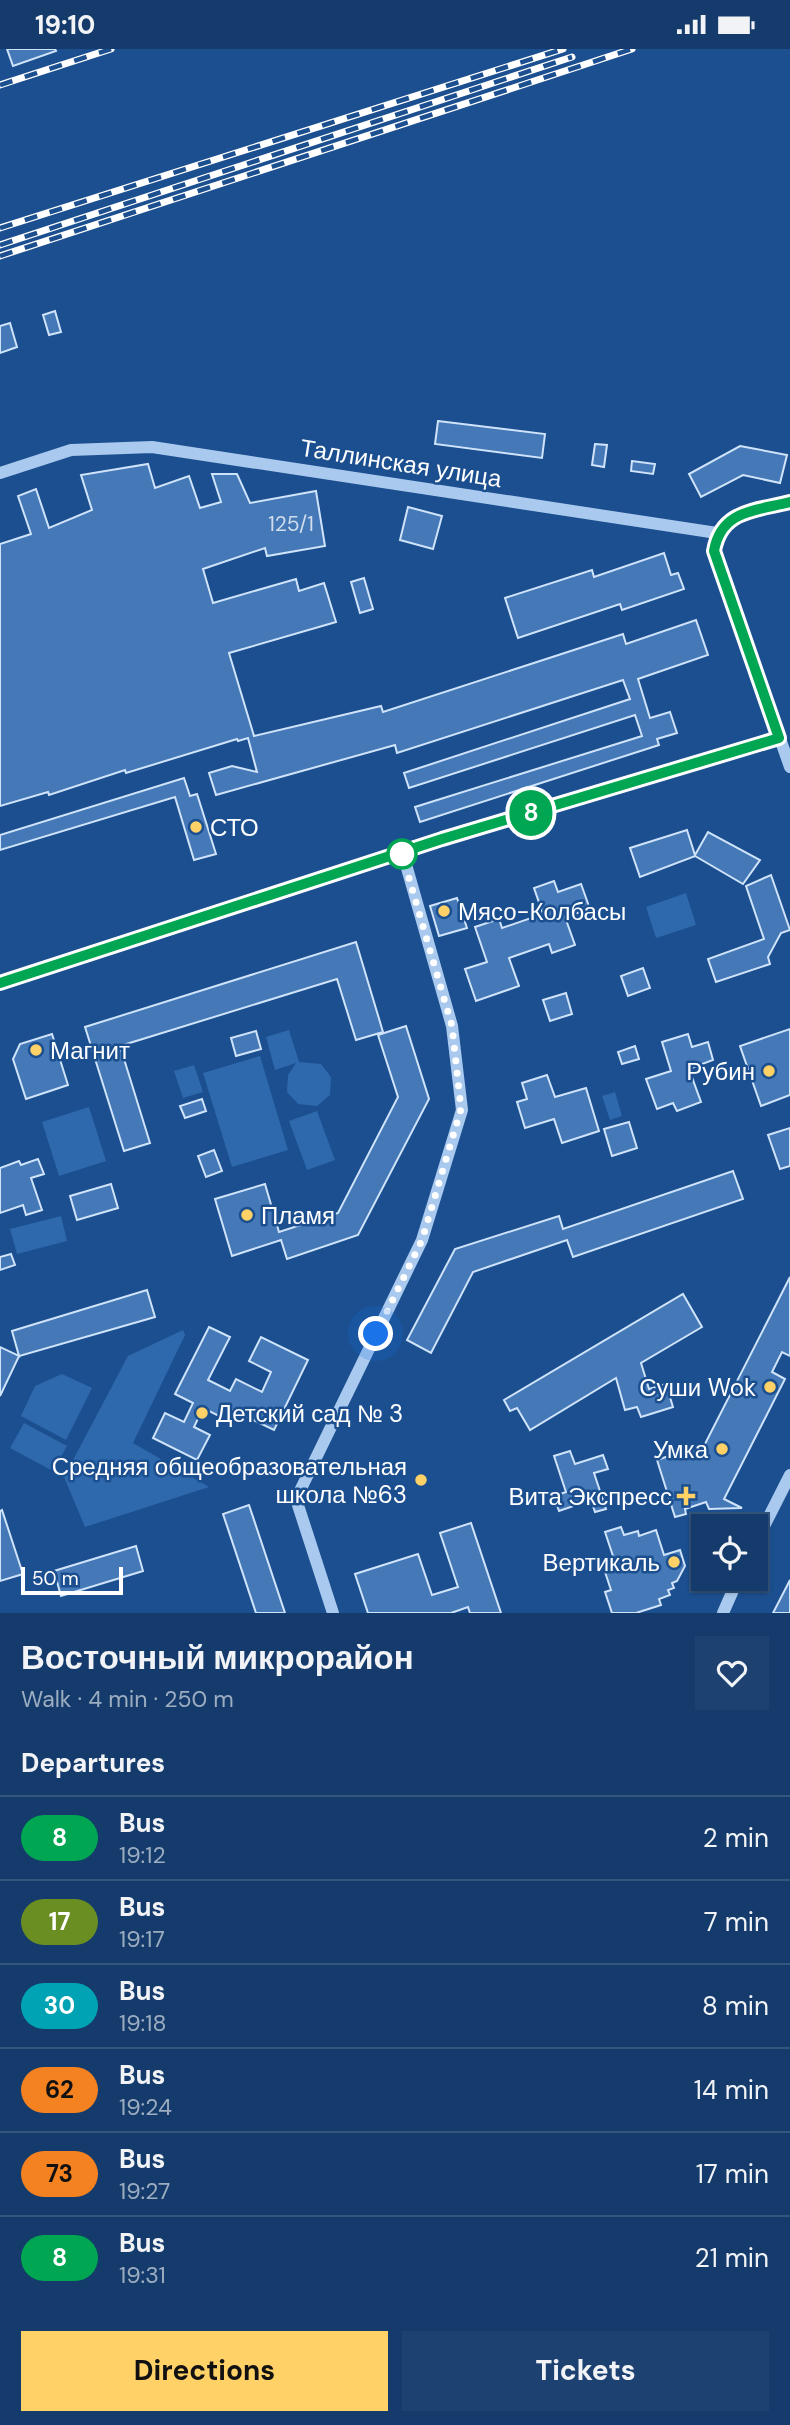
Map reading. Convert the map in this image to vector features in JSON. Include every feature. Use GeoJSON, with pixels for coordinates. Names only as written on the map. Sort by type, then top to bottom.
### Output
{"type":"FeatureCollection","features":[{"type":"Feature","properties":{"kind":"street","name":"Таллинская улица"},"geometry":{"type":"LineString","coordinates":[[0,473],[71,450],[152,447],[717,533]]}},
{"type":"Feature","properties":{"kind":"street"},"geometry":{"type":"LineString","coordinates":[[790,502],[733,517],[717,533],[714,551],[790,767]]}},
{"type":"Feature","properties":{"kind":"street"},"geometry":{"type":"LineString","coordinates":[[0,983],[403,854],[779,738]]}},
{"type":"Feature","properties":{"kind":"street"},"geometry":{"type":"LineString","coordinates":[[334,1613],[296,1499],[422,1240],[461,1109],[452,1026],[403,854]]}},
{"type":"Feature","properties":{"kind":"street"},"geometry":{"type":"LineString","coordinates":[[768,1518],[790,1475]]}},
{"type":"Feature","properties":{"kind":"street"},"geometry":{"type":"LineString","coordinates":[[723,1613],[733,1591]]}},
{"type":"Feature","properties":{"kind":"shaded area"},"geometry":{"type":"Polygon","coordinates":[[[686,893],[696,925],[656,938],[646,907],[686,893]]]}},
{"type":"Feature","properties":{"kind":"shaded area"},"geometry":{"type":"Polygon","coordinates":[[[289,1030],[299,1062],[321,1064],[331,1077],[330,1095],[317,1106],[298,1104],[287,1092],[288,1075],[296,1063],[275,1070],[266,1037],[289,1030]]]}},
{"type":"Feature","properties":{"kind":"shaded area"},"geometry":{"type":"Polygon","coordinates":[[[260,1056],[288,1150],[232,1167],[203,1073],[260,1056]]]}},
{"type":"Feature","properties":{"kind":"shaded area"},"geometry":{"type":"Polygon","coordinates":[[[194,1065],[203,1092],[183,1098],[174,1071],[194,1065]]]}},
{"type":"Feature","properties":{"kind":"shaded area"},"geometry":{"type":"Polygon","coordinates":[[[615,1092],[622,1116],[610,1120],[602,1096],[615,1092]]]}},
{"type":"Feature","properties":{"kind":"shaded area"},"geometry":{"type":"Polygon","coordinates":[[[89,1107],[106,1161],[59,1176],[42,1122],[89,1107]]]}},
{"type":"Feature","properties":{"kind":"shaded area"},"geometry":{"type":"Polygon","coordinates":[[[317,1111],[335,1160],[307,1170],[289,1121],[317,1111]]]}},
{"type":"Feature","properties":{"kind":"shaded area"},"geometry":{"type":"Polygon","coordinates":[[[61,1216],[67,1241],[17,1254],[10,1229],[61,1216]]]}},
{"type":"Feature","properties":{"kind":"shaded area"},"geometry":{"type":"Polygon","coordinates":[[[183,1330],[185,1335],[133,1443],[209,1487],[85,1527],[64,1477],[128,1356],[183,1330]]]}},
{"type":"Feature","properties":{"kind":"shaded area"},"geometry":{"type":"Polygon","coordinates":[[[62,1374],[92,1388],[66,1440],[21,1416],[35,1386],[62,1374]]]}},
{"type":"Feature","properties":{"kind":"shaded area"},"geometry":{"type":"Polygon","coordinates":[[[24,1423],[67,1446],[53,1471],[10,1448],[24,1423]]]}},
{"type":"Feature","properties":{"kind":"building"},"geometry":{"type":"Polygon","coordinates":[[[7,49],[55,49],[56,51],[13,66],[7,49]]]}},
{"type":"Feature","properties":{"kind":"building"},"geometry":{"type":"Polygon","coordinates":[[[55,311],[61,332],[49,335],[43,315],[55,311]]]}},
{"type":"Feature","properties":{"kind":"building"},"geometry":{"type":"Polygon","coordinates":[[[10,323],[17,347],[0,353],[0,326],[10,323]]]}},
{"type":"Feature","properties":{"kind":"building"},"geometry":{"type":"Polygon","coordinates":[[[438,421],[545,434],[542,458],[435,444],[438,421]]]}},
{"type":"Feature","properties":{"kind":"building"},"geometry":{"type":"Polygon","coordinates":[[[595,444],[607,445],[604,467],[592,465],[595,444]]]}},
{"type":"Feature","properties":{"kind":"building"},"geometry":{"type":"Polygon","coordinates":[[[740,446],[787,455],[780,483],[743,475],[701,497],[689,474],[740,446]]]}},
{"type":"Feature","properties":{"kind":"building"},"geometry":{"type":"Polygon","coordinates":[[[632,461],[655,464],[653,474],[631,471],[632,461]]]}},
{"type":"Feature","properties":{"kind":"building"},"geometry":{"type":"Polygon","coordinates":[[[148,464],[155,488],[189,476],[200,508],[221,502],[212,474],[237,474],[250,503],[316,491],[325,546],[267,556],[265,548],[203,569],[213,603],[296,579],[299,591],[324,583],[336,622],[229,653],[254,736],[381,706],[383,712],[623,634],[626,644],[696,620],[708,655],[638,679],[650,718],[670,712],[677,733],[657,739],[659,745],[420,822],[415,807],[642,736],[635,715],[409,788],[404,773],[630,699],[623,680],[397,753],[395,745],[216,795],[209,773],[232,766],[257,772],[248,738],[126,773],[125,770],[49,795],[48,792],[0,806],[0,544],[31,534],[18,496],[36,489],[49,528],[92,510],[81,475],[148,464]]]}},
{"type":"Feature","properties":{"kind":"building"},"geometry":{"type":"Polygon","coordinates":[[[408,507],[442,516],[433,549],[400,540],[408,507]]]}},
{"type":"Feature","properties":{"kind":"building"},"geometry":{"type":"Polygon","coordinates":[[[664,553],[671,575],[678,573],[684,589],[622,610],[620,604],[518,638],[505,598],[592,570],[594,577],[664,553]]]}},
{"type":"Feature","properties":{"kind":"building"},"geometry":{"type":"Polygon","coordinates":[[[364,578],[373,609],[360,613],[351,582],[364,578]]]}},
{"type":"Feature","properties":{"kind":"building"},"geometry":{"type":"Polygon","coordinates":[[[184,778],[190,796],[197,794],[216,854],[194,860],[175,797],[0,850],[0,835],[184,778]]]}},
{"type":"Feature","properties":{"kind":"building"},"geometry":{"type":"Polygon","coordinates":[[[687,830],[695,855],[708,832],[760,860],[743,884],[695,856],[640,877],[630,848],[687,830]]]}},
{"type":"Feature","properties":{"kind":"building"},"geometry":{"type":"Polygon","coordinates":[[[771,875],[790,930],[781,933],[768,957],[770,964],[716,982],[708,959],[764,939],[746,886],[771,875]]]}},
{"type":"Feature","properties":{"kind":"building"},"geometry":{"type":"Polygon","coordinates":[[[554,881],[558,892],[581,884],[590,909],[565,917],[575,945],[552,953],[549,944],[509,958],[519,986],[476,1001],[465,969],[487,962],[475,927],[499,919],[502,928],[543,914],[534,888],[554,881]]]}},
{"type":"Feature","properties":{"kind":"building"},"geometry":{"type":"Polygon","coordinates":[[[457,898],[467,928],[439,936],[430,906],[457,898]]]}},
{"type":"Feature","properties":{"kind":"building"},"geometry":{"type":"Polygon","coordinates":[[[356,942],[383,1032],[356,1040],[337,979],[120,1046],[150,1143],[124,1151],[85,1027],[356,942]]]}},
{"type":"Feature","properties":{"kind":"building"},"geometry":{"type":"Polygon","coordinates":[[[643,968],[650,988],[628,996],[621,976],[643,968]]]}},
{"type":"Feature","properties":{"kind":"building"},"geometry":{"type":"Polygon","coordinates":[[[566,993],[572,1014],[550,1021],[543,1000],[566,993]]]}},
{"type":"Feature","properties":{"kind":"building"},"geometry":{"type":"Polygon","coordinates":[[[406,1026],[429,1099],[358,1235],[287,1259],[281,1240],[232,1256],[215,1199],[265,1184],[279,1232],[338,1213],[398,1097],[378,1035],[406,1026]]]}},
{"type":"Feature","properties":{"kind":"building","name":"Рубин"},"geometry":{"type":"Polygon","coordinates":[[[790,1029],[790,1095],[761,1106],[740,1046],[790,1029]]]}},
{"type":"Feature","properties":{"kind":"building"},"geometry":{"type":"Polygon","coordinates":[[[256,1031],[261,1049],[236,1056],[231,1038],[256,1031]]]}},
{"type":"Feature","properties":{"kind":"building"},"geometry":{"type":"Polygon","coordinates":[[[52,1034],[68,1085],[26,1099],[13,1059],[20,1044],[52,1034]]]}},
{"type":"Feature","properties":{"kind":"building"},"geometry":{"type":"Polygon","coordinates":[[[688,1034],[692,1047],[708,1042],[713,1060],[689,1069],[701,1102],[677,1111],[673,1103],[657,1109],[646,1079],[671,1071],[662,1042],[688,1034]]]}},
{"type":"Feature","properties":{"kind":"building"},"geometry":{"type":"Polygon","coordinates":[[[635,1046],[639,1059],[622,1064],[618,1052],[635,1046]]]}},
{"type":"Feature","properties":{"kind":"building"},"geometry":{"type":"Polygon","coordinates":[[[547,1075],[555,1097],[586,1088],[599,1131],[562,1143],[554,1119],[525,1128],[517,1102],[527,1099],[522,1083],[547,1075]]]}},
{"type":"Feature","properties":{"kind":"building"},"geometry":{"type":"Polygon","coordinates":[[[202,1099],[206,1111],[185,1118],[180,1106],[202,1099]]]}},
{"type":"Feature","properties":{"kind":"building"},"geometry":{"type":"Polygon","coordinates":[[[629,1122],[637,1148],[612,1156],[604,1129],[629,1122]]]}},
{"type":"Feature","properties":{"kind":"building"},"geometry":{"type":"Polygon","coordinates":[[[790,1128],[790,1166],[780,1169],[768,1135],[790,1128]]]}},
{"type":"Feature","properties":{"kind":"building"},"geometry":{"type":"Polygon","coordinates":[[[214,1150],[222,1171],[206,1177],[198,1156],[214,1150]]]}},
{"type":"Feature","properties":{"kind":"building"},"geometry":{"type":"Polygon","coordinates":[[[38,1159],[44,1174],[31,1178],[42,1210],[26,1215],[23,1205],[0,1213],[0,1168],[19,1161],[21,1165],[38,1159]]]}},
{"type":"Feature","properties":{"kind":"building"},"geometry":{"type":"Polygon","coordinates":[[[733,1171],[743,1199],[573,1257],[567,1240],[473,1272],[431,1353],[407,1340],[455,1249],[559,1216],[563,1229],[733,1171]]]}},
{"type":"Feature","properties":{"kind":"building"},"geometry":{"type":"Polygon","coordinates":[[[111,1184],[118,1208],[77,1220],[70,1196],[111,1184]]]}},
{"type":"Feature","properties":{"kind":"building"},"geometry":{"type":"Polygon","coordinates":[[[11,1254],[15,1265],[0,1270],[0,1257],[11,1254]]]}},
{"type":"Feature","properties":{"kind":"building"},"geometry":{"type":"Polygon","coordinates":[[[790,1277],[790,1356],[782,1352],[772,1372],[785,1379],[724,1499],[742,1508],[709,1509],[706,1502],[685,1509],[686,1514],[675,1517],[657,1460],[705,1444],[790,1277]]]}},
{"type":"Feature","properties":{"kind":"building"},"geometry":{"type":"Polygon","coordinates":[[[147,1290],[155,1317],[19,1356],[12,1331],[147,1290]]]}},
{"type":"Feature","properties":{"kind":"building"},"geometry":{"type":"Polygon","coordinates":[[[683,1294],[702,1327],[641,1363],[649,1389],[666,1384],[673,1407],[641,1417],[637,1407],[625,1410],[616,1378],[530,1430],[517,1408],[510,1411],[504,1400],[683,1294]]]}},
{"type":"Feature","properties":{"kind":"building"},"geometry":{"type":"Polygon","coordinates":[[[209,1327],[230,1337],[208,1380],[230,1391],[236,1379],[262,1392],[271,1372],[249,1361],[261,1337],[308,1360],[274,1430],[224,1406],[219,1416],[203,1408],[194,1427],[210,1435],[197,1460],[153,1438],[165,1413],[184,1422],[193,1403],[175,1394],[209,1327]]]}},
{"type":"Feature","properties":{"kind":"building"},"geometry":{"type":"Polygon","coordinates":[[[0,1347],[19,1356],[0,1396],[0,1347]]]}},
{"type":"Feature","properties":{"kind":"building"},"geometry":{"type":"Polygon","coordinates":[[[570,1451],[575,1464],[603,1455],[608,1469],[594,1473],[606,1509],[595,1512],[591,1500],[559,1511],[554,1496],[566,1492],[554,1456],[570,1451]]]}},
{"type":"Feature","properties":{"kind":"building"},"geometry":{"type":"Polygon","coordinates":[[[249,1505],[285,1613],[256,1613],[223,1514],[249,1505]]]}},
{"type":"Feature","properties":{"kind":"building"},"geometry":{"type":"Polygon","coordinates":[[[2,1510],[23,1574],[0,1581],[0,1511],[2,1510]]]}},
{"type":"Feature","properties":{"kind":"building"},"geometry":{"type":"Polygon","coordinates":[[[471,1523],[501,1613],[470,1613],[468,1607],[451,1613],[368,1613],[355,1574],[418,1554],[432,1595],[458,1587],[440,1533],[471,1523]]]}},
{"type":"Feature","properties":{"kind":"building"},"geometry":{"type":"Polygon","coordinates":[[[621,1527],[624,1535],[638,1531],[639,1536],[656,1530],[664,1555],[680,1550],[685,1566],[677,1581],[672,1583],[674,1588],[668,1590],[670,1595],[659,1599],[661,1605],[636,1613],[612,1613],[605,1592],[611,1590],[605,1572],[617,1568],[605,1532],[621,1527]]]}},
{"type":"Feature","properties":{"kind":"building"},"geometry":{"type":"Polygon","coordinates":[[[136,1546],[143,1571],[61,1596],[54,1571],[136,1546]]]}},
{"type":"Feature","properties":{"kind":"building"},"geometry":{"type":"Polygon","coordinates":[[[790,1580],[790,1613],[773,1613],[790,1580]]]}},
{"type":"Feature","properties":{"kind":"railway"},"geometry":{"type":"LineString","coordinates":[[0,85],[111,49]]}},
{"type":"Feature","properties":{"kind":"railway"},"geometry":{"type":"LineString","coordinates":[[0,228],[563,49]]}},
{"type":"Feature","properties":{"kind":"railway"},"geometry":{"type":"LineString","coordinates":[[0,256],[632,49]]}},
{"type":"Feature","properties":{"kind":"railway"},"geometry":{"type":"LineString","coordinates":[[0,245],[572,57]]}},
{"type":"Feature","properties":{"kind":"bus line","name":"8"},"geometry":{"type":"LineString","coordinates":[[0,983],[204,919],[442,839],[703,763],[779,738],[714,551],[717,533],[733,517],[790,502]]}},
{"type":"Feature","properties":{"kind":"place","name":"СТО"},"geometry":{"type":"Point","coordinates":[196,827]}},
{"type":"Feature","properties":{"kind":"place","name":"Мясо-Колбасы"},"geometry":{"type":"Point","coordinates":[444,911]}},
{"type":"Feature","properties":{"kind":"place","name":"Магнит"},"geometry":{"type":"Point","coordinates":[36,1050]}},
{"type":"Feature","properties":{"kind":"place","name":"Рубин"},"geometry":{"type":"Point","coordinates":[769,1071]}},
{"type":"Feature","properties":{"kind":"place","name":"Пламя"},"geometry":{"type":"Point","coordinates":[247,1215]}},
{"type":"Feature","properties":{"kind":"place","name":"Суши Wok"},"geometry":{"type":"Point","coordinates":[770,1387]}},
{"type":"Feature","properties":{"kind":"place","name":"Детский сад № 3"},"geometry":{"type":"Point","coordinates":[202,1413]}},
{"type":"Feature","properties":{"kind":"place","name":"Умка"},"geometry":{"type":"Point","coordinates":[722,1449]}},
{"type":"Feature","properties":{"kind":"place","name":"Средняя общеобразовательная школа №63"},"geometry":{"type":"Point","coordinates":[421,1480]}},
{"type":"Feature","properties":{"kind":"place","name":"Вита Экспресс"},"geometry":{"type":"Point","coordinates":[686,1496]}},
{"type":"Feature","properties":{"kind":"place","name":"Вертикаль"},"geometry":{"type":"Point","coordinates":[674,1562]}},
{"type":"Feature","properties":{"kind":"route"},"geometry":{"type":"LineString","coordinates":[[376,1334],[422,1240],[450,1154],[461,1109],[452,1026],[402,854]]}}]}
